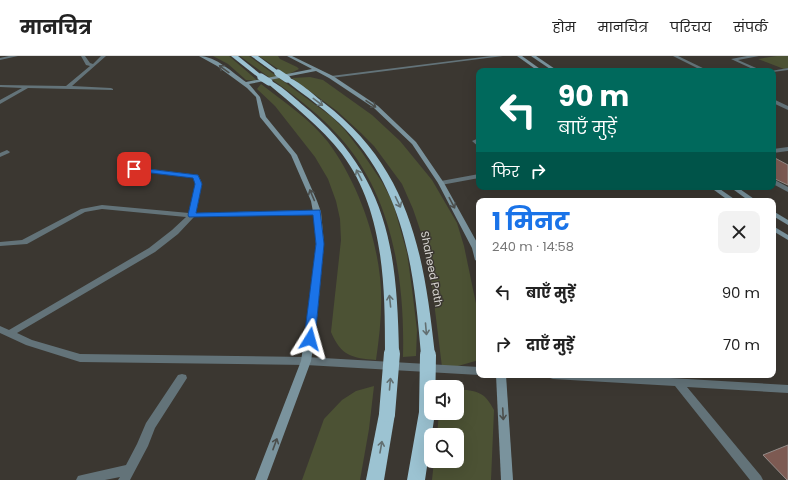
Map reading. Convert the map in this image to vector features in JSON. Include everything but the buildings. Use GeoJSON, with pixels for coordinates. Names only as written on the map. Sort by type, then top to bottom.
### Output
{"type":"FeatureCollection","features":[{"type":"Feature","properties":{"kind":"highway"},"geometry":{"type":"LineString","coordinates":[[234,56],[301,108],[327,132],[354,166],[365,186],[377,216],[385,253],[392,316],[392,353],[387,414],[375,480]]}},
{"type":"Feature","properties":{"kind":"highway","name":"Shaheed Path"},"geometry":{"type":"LineString","coordinates":[[254,56],[320,104],[349,129],[377,162],[404,214],[414,251],[424,312],[428,355],[427,412],[416,480]]}},
{"type":"Feature","properties":{"kind":"street"},"geometry":{"type":"LineString","coordinates":[[0,59],[16,56]]}},
{"type":"Feature","properties":{"kind":"street"},"geometry":{"type":"LineString","coordinates":[[83,56],[88,64],[93,65]]}},
{"type":"Feature","properties":{"kind":"street"},"geometry":{"type":"LineString","coordinates":[[67,88],[104,56]]}},
{"type":"Feature","properties":{"kind":"street"},"geometry":{"type":"LineString","coordinates":[[201,56],[219,65],[258,97],[263,117],[294,155],[314,201],[317,212],[320,244],[312,328],[306,361],[261,480]]}},
{"type":"Feature","properties":{"kind":"street"},"geometry":{"type":"LineString","coordinates":[[289,56],[331,77],[376,108],[414,143],[441,183],[476,248]]}},
{"type":"Feature","properties":{"kind":"street"},"geometry":{"type":"LineString","coordinates":[[331,77],[502,56]]}},
{"type":"Feature","properties":{"kind":"street"},"geometry":{"type":"LineString","coordinates":[[518,56],[536,68]]}},
{"type":"Feature","properties":{"kind":"street"},"geometry":{"type":"LineString","coordinates":[[533,56],[551,68]]}},
{"type":"Feature","properties":{"kind":"street"},"geometry":{"type":"LineString","coordinates":[[675,56],[701,68]]}},
{"type":"Feature","properties":{"kind":"street"},"geometry":{"type":"LineString","coordinates":[[754,68],[733,59],[757,56]]}},
{"type":"Feature","properties":{"kind":"street"},"geometry":{"type":"LineString","coordinates":[[776,71],[788,69]]}},
{"type":"Feature","properties":{"kind":"street"},"geometry":{"type":"LineString","coordinates":[[244,84],[315,70]]}},
{"type":"Feature","properties":{"kind":"street"},"geometry":{"type":"LineString","coordinates":[[0,86],[111,90]]}},
{"type":"Feature","properties":{"kind":"street"},"geometry":{"type":"LineString","coordinates":[[0,102],[26,87]]}},
{"type":"Feature","properties":{"kind":"street"},"geometry":{"type":"LineString","coordinates":[[776,103],[788,108]]}},
{"type":"Feature","properties":{"kind":"street"},"geometry":{"type":"LineString","coordinates":[[776,151],[786,150]]}},
{"type":"Feature","properties":{"kind":"street"},"geometry":{"type":"LineString","coordinates":[[0,155],[7,152]]}},
{"type":"Feature","properties":{"kind":"street"},"geometry":{"type":"LineString","coordinates":[[9,334],[152,250],[176,232],[192,215],[199,184],[196,176],[134,169]]}},
{"type":"Feature","properties":{"kind":"street"},"geometry":{"type":"LineString","coordinates":[[441,183],[476,177]]}},
{"type":"Feature","properties":{"kind":"street"},"geometry":{"type":"LineString","coordinates":[[776,183],[788,190]]}},
{"type":"Feature","properties":{"kind":"street"},"geometry":{"type":"LineString","coordinates":[[718,190],[730,198]]}},
{"type":"Feature","properties":{"kind":"street"},"geometry":{"type":"LineString","coordinates":[[738,190],[750,198]]}},
{"type":"Feature","properties":{"kind":"street"},"geometry":{"type":"LineString","coordinates":[[0,244],[24,242],[83,210],[112,207],[192,215],[317,212]]}},
{"type":"Feature","properties":{"kind":"street"},"geometry":{"type":"LineString","coordinates":[[776,216],[788,223]]}},
{"type":"Feature","properties":{"kind":"street"},"geometry":{"type":"LineString","coordinates":[[776,230],[788,238]]}},
{"type":"Feature","properties":{"kind":"street"},"geometry":{"type":"LineString","coordinates":[[0,329],[29,343],[80,358],[306,361],[476,371]]}},
{"type":"Feature","properties":{"kind":"street"},"geometry":{"type":"LineString","coordinates":[[124,480],[142,446],[150,426],[182,378]]}},
{"type":"Feature","properties":{"kind":"street"},"geometry":{"type":"LineString","coordinates":[[501,378],[507,480]]}},
{"type":"Feature","properties":{"kind":"street"},"geometry":{"type":"LineString","coordinates":[[606,378],[788,389]]}},
{"type":"Feature","properties":{"kind":"street"},"geometry":{"type":"LineString","coordinates":[[677,382],[757,480]]}},
{"type":"Feature","properties":{"kind":"street"},"geometry":{"type":"LineString","coordinates":[[82,480],[130,469]]}},
{"type":"Feature","properties":{"kind":"green space"},"geometry":{"type":"Polygon","coordinates":[[[213,56],[229,56],[258,81],[246,80],[228,64],[213,56]]]}},
{"type":"Feature","properties":{"kind":"green space"},"geometry":{"type":"Polygon","coordinates":[[[240,56],[249,56],[332,117],[344,129],[361,151],[382,182],[393,203],[407,253],[417,330],[416,356],[403,357],[401,297],[397,267],[391,237],[382,208],[370,181],[354,155],[324,121],[289,92],[240,56]]]}},
{"type":"Feature","properties":{"kind":"green space"},"geometry":{"type":"Polygon","coordinates":[[[259,56],[278,56],[280,59],[299,69],[287,75],[259,56]]]}},
{"type":"Feature","properties":{"kind":"green space"},"geometry":{"type":"Polygon","coordinates":[[[788,56],[788,68],[784,69],[758,59],[788,56]]]}},
{"type":"Feature","properties":{"kind":"green space"},"geometry":{"type":"Polygon","coordinates":[[[310,77],[323,80],[372,115],[400,141],[432,180],[457,223],[464,246],[476,304],[476,361],[458,366],[442,367],[428,253],[413,209],[402,184],[374,146],[361,133],[337,111],[292,78],[310,77]]]}},
{"type":"Feature","properties":{"kind":"green space"},"geometry":{"type":"Polygon","coordinates":[[[261,84],[305,118],[328,142],[347,173],[363,206],[374,242],[380,277],[381,318],[376,360],[354,357],[343,351],[331,332],[341,240],[340,219],[336,201],[328,179],[315,157],[275,106],[257,89],[261,84]]]}},
{"type":"Feature","properties":{"kind":"green space"},"geometry":{"type":"Polygon","coordinates":[[[374,386],[369,429],[360,480],[302,480],[324,419],[342,400],[356,391],[374,386]]]}},
{"type":"Feature","properties":{"kind":"green space"},"geometry":{"type":"Polygon","coordinates":[[[464,390],[479,393],[487,399],[494,410],[491,480],[432,480],[433,468],[464,468],[464,428],[438,428],[438,420],[464,420],[464,390]]]}},
{"type":"Feature","properties":{"kind":"route"},"geometry":{"type":"LineString","coordinates":[[134,169],[196,176],[199,184],[192,215],[317,212],[320,244],[310,339]]}}]}
